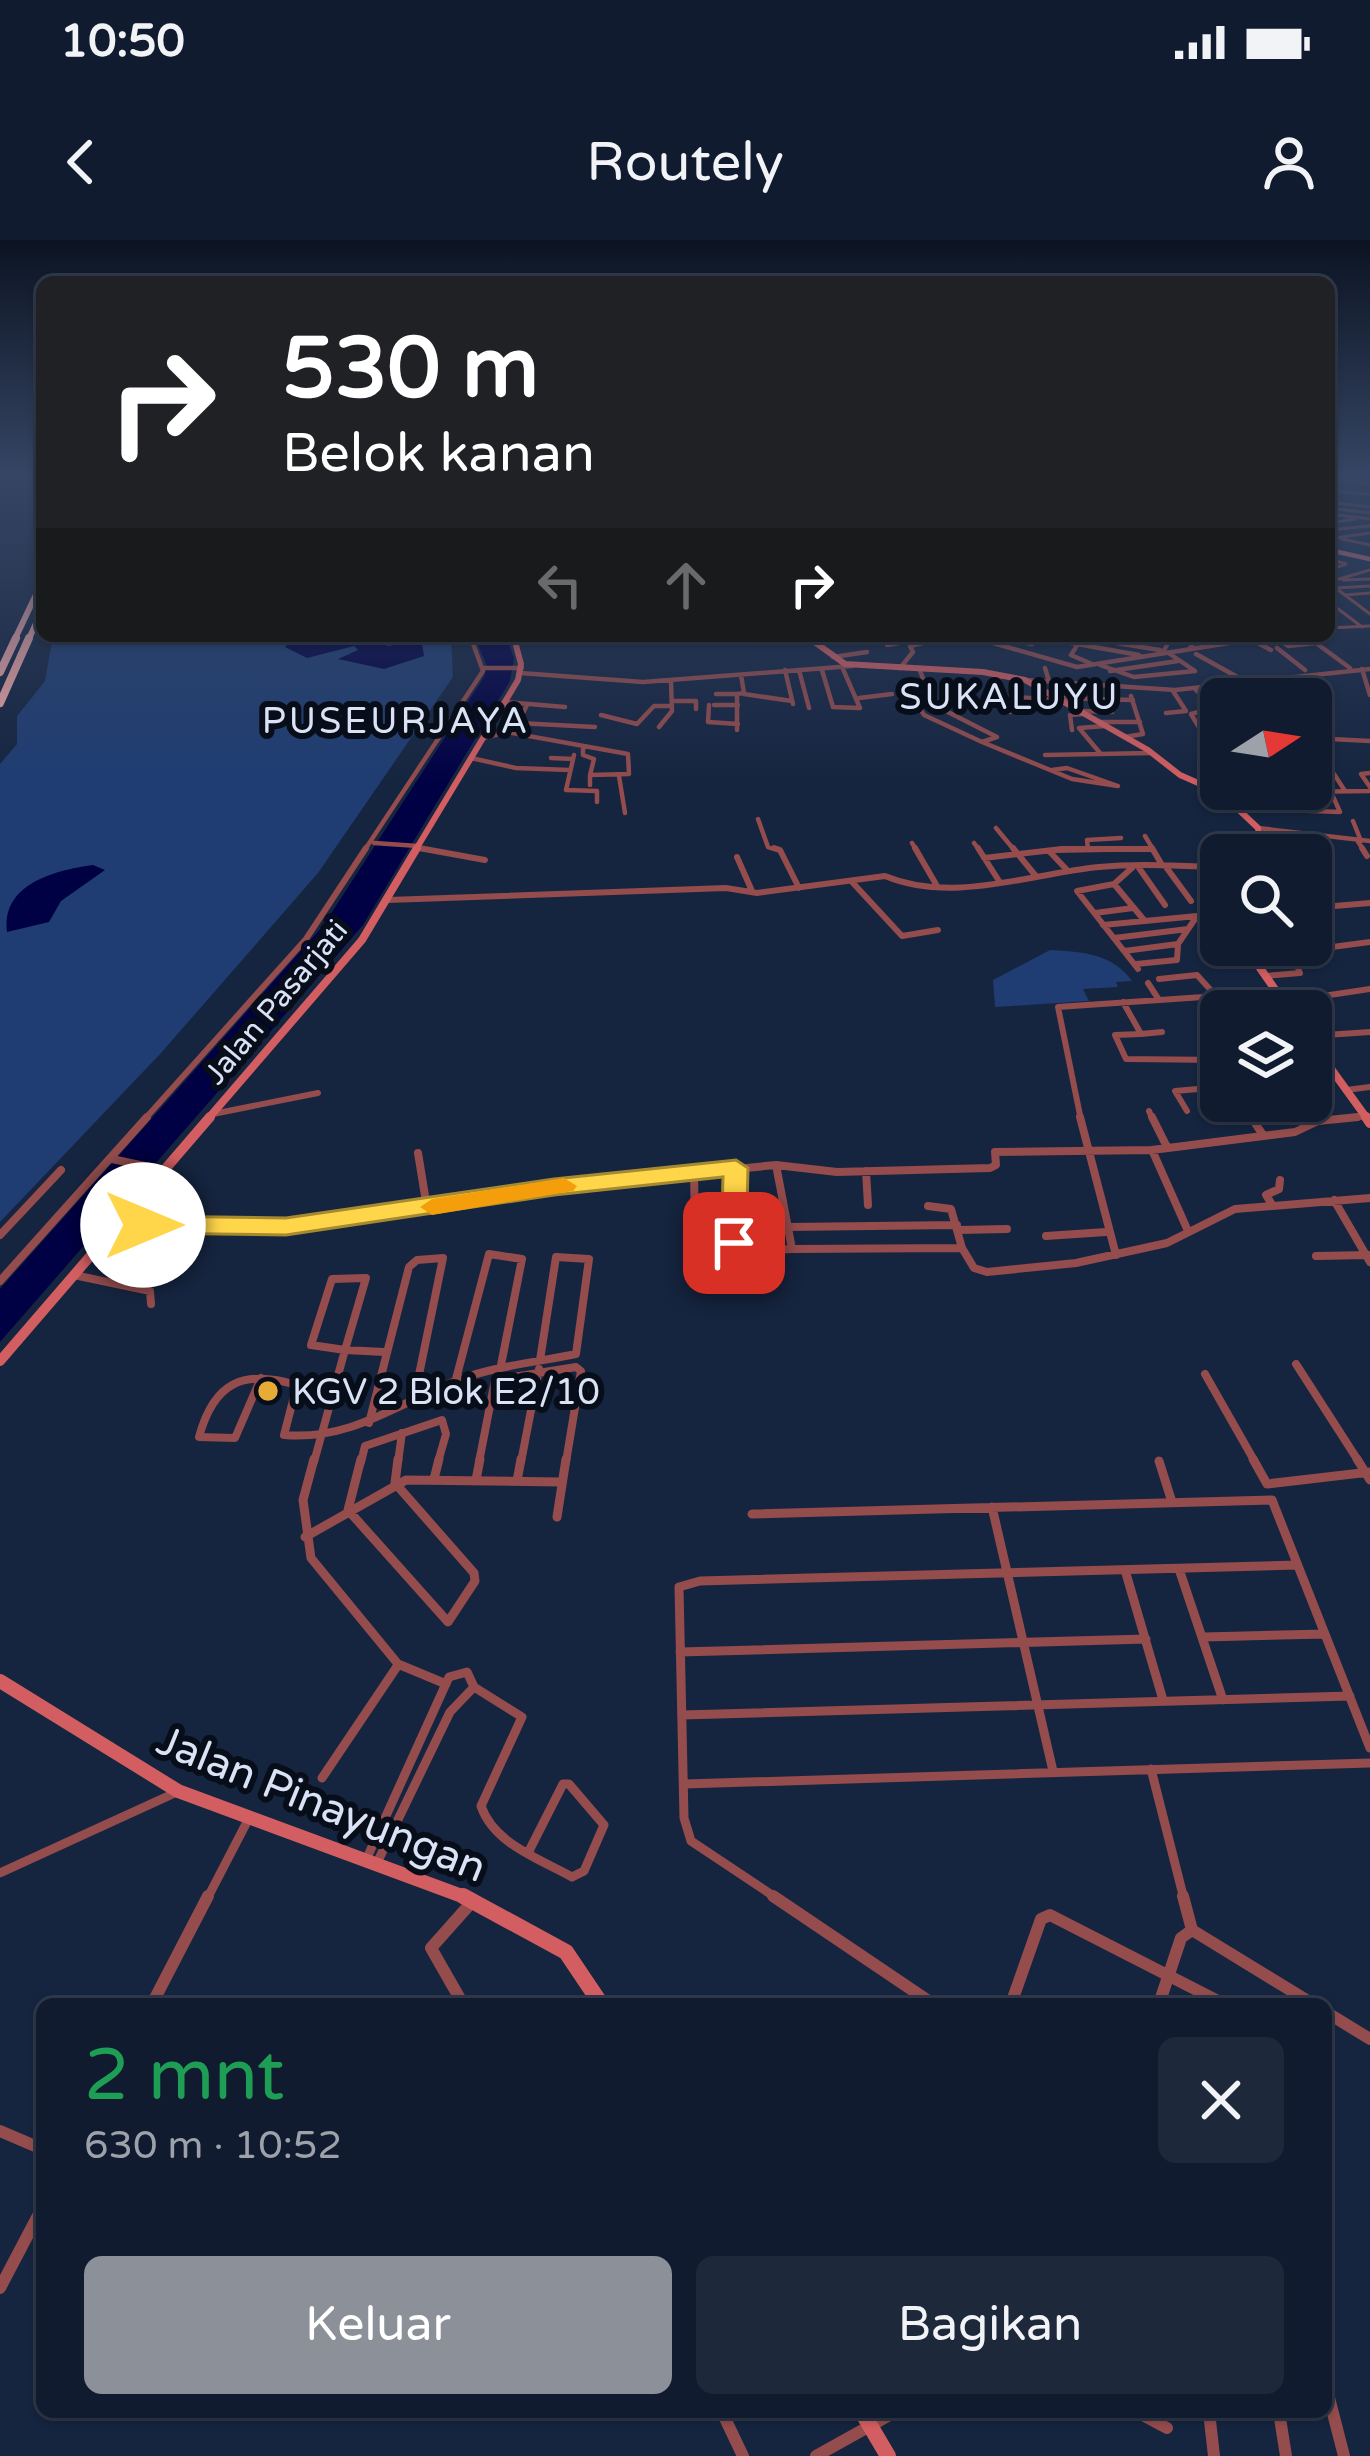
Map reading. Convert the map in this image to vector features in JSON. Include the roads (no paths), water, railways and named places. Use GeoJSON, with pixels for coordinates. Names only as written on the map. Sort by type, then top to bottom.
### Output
{"type":"FeatureCollection","features":[{"type":"Feature","properties":{"kind":"highway"},"geometry":{"type":"LineString","coordinates":[[0,672],[36,595]]}},
{"type":"Feature","properties":{"kind":"highway"},"geometry":{"type":"LineString","coordinates":[[0,703],[36,623]]}},
{"type":"Feature","properties":{"kind":"main road"},"geometry":{"type":"LineString","coordinates":[[514,642],[519,670]]}},
{"type":"Feature","properties":{"kind":"main road"},"geometry":{"type":"LineString","coordinates":[[813,642],[847,667],[997,674],[1025,680],[1200,784]]}},
{"type":"Feature","properties":{"kind":"main road","name":"Jalan Pasarjati"},"geometry":{"type":"LineString","coordinates":[[0,1361],[158,1169],[347,959],[388,901],[519,670]]}},
{"type":"Feature","properties":{"kind":"main road"},"geometry":{"type":"LineString","coordinates":[[1239,810],[1259,834]]}},
{"type":"Feature","properties":{"kind":"main road"},"geometry":{"type":"LineString","coordinates":[[1260,966],[1275,990]]}},
{"type":"Feature","properties":{"kind":"main road"},"geometry":{"type":"LineString","coordinates":[[1332,1074],[1368,1119]]}},
{"type":"Feature","properties":{"kind":"main road","name":"Jalan Pinayungan"},"geometry":{"type":"LineString","coordinates":[[0,1682],[178,1792],[472,1902],[548,1938],[578,1966],[597,1998]]}},
{"type":"Feature","properties":{"kind":"main road"},"geometry":{"type":"LineString","coordinates":[[866,2419],[888,2456]]}},
{"type":"Feature","properties":{"kind":"street"},"geometry":{"type":"LineString","coordinates":[[1335,585],[1370,589]]}},
{"type":"Feature","properties":{"kind":"street"},"geometry":{"type":"LineString","coordinates":[[1335,588],[1368,611]]}},
{"type":"Feature","properties":{"kind":"street"},"geometry":{"type":"LineString","coordinates":[[1343,595],[1370,589]]}},
{"type":"Feature","properties":{"kind":"street"},"geometry":{"type":"LineString","coordinates":[[1353,602],[1370,589]]}},
{"type":"Feature","properties":{"kind":"street"},"geometry":{"type":"LineString","coordinates":[[1335,606],[1365,626]]}},
{"type":"Feature","properties":{"kind":"street"},"geometry":{"type":"LineString","coordinates":[[1335,618],[1349,617]]}},
{"type":"Feature","properties":{"kind":"street"},"geometry":{"type":"LineString","coordinates":[[1335,628],[1365,626]]}},
{"type":"Feature","properties":{"kind":"street"},"geometry":{"type":"LineString","coordinates":[[473,642],[488,668]]}},
{"type":"Feature","properties":{"kind":"street"},"geometry":{"type":"LineString","coordinates":[[887,645],[901,642]]}},
{"type":"Feature","properties":{"kind":"street"},"geometry":{"type":"LineString","coordinates":[[900,668],[913,652],[910,646],[927,642]]}},
{"type":"Feature","properties":{"kind":"street"},"geometry":{"type":"LineString","coordinates":[[986,642],[1074,667],[1219,642]]}},
{"type":"Feature","properties":{"kind":"street"},"geometry":{"type":"LineString","coordinates":[[1006,649],[1011,642]]}},
{"type":"Feature","properties":{"kind":"street"},"geometry":{"type":"LineString","coordinates":[[1022,642],[1032,644],[1024,654]]}},
{"type":"Feature","properties":{"kind":"street"},"geometry":{"type":"LineString","coordinates":[[1048,657],[1062,642]]}},
{"type":"Feature","properties":{"kind":"street"},"geometry":{"type":"LineString","coordinates":[[1074,642],[1146,656]]}},
{"type":"Feature","properties":{"kind":"street"},"geometry":{"type":"LineString","coordinates":[[1078,644],[1071,655],[1109,671],[1141,677],[1195,671],[1164,652],[1099,642]]}},
{"type":"Feature","properties":{"kind":"street"},"geometry":{"type":"LineString","coordinates":[[1140,647],[1144,642]]}},
{"type":"Feature","properties":{"kind":"street"},"geometry":{"type":"LineString","coordinates":[[1164,652],[1169,642]]}},
{"type":"Feature","properties":{"kind":"street"},"geometry":{"type":"LineString","coordinates":[[1258,642],[1306,671]]}},
{"type":"Feature","properties":{"kind":"street"},"geometry":{"type":"LineString","coordinates":[[1283,642],[1288,646],[1316,643],[1351,669]]}},
{"type":"Feature","properties":{"kind":"street"},"geometry":{"type":"LineString","coordinates":[[1093,663],[1098,648]]}},
{"type":"Feature","properties":{"kind":"street"},"geometry":{"type":"LineString","coordinates":[[831,657],[867,652]]}},
{"type":"Feature","properties":{"kind":"street"},"geometry":{"type":"LineString","coordinates":[[1196,654],[1238,678]]}},
{"type":"Feature","properties":{"kind":"street"},"geometry":{"type":"LineString","coordinates":[[1109,671],[1180,661]]}},
{"type":"Feature","properties":{"kind":"street"},"geometry":{"type":"LineString","coordinates":[[1163,663],[1177,673]]}},
{"type":"Feature","properties":{"kind":"street"},"geometry":{"type":"LineString","coordinates":[[488,668],[671,681],[847,667],[860,708],[833,707],[822,670]]}},
{"type":"Feature","properties":{"kind":"street"},"geometry":{"type":"LineString","coordinates":[[0,1281],[306,939],[378,844],[488,668]]}},
{"type":"Feature","properties":{"kind":"street"},"geometry":{"type":"LineString","coordinates":[[914,668],[942,709],[997,737],[982,742]]}},
{"type":"Feature","properties":{"kind":"street"},"geometry":{"type":"LineString","coordinates":[[1046,668],[1049,681]]}},
{"type":"Feature","properties":{"kind":"street"},"geometry":{"type":"LineString","coordinates":[[1256,678],[1366,669],[1370,694]]}},
{"type":"Feature","properties":{"kind":"street"},"geometry":{"type":"LineString","coordinates":[[716,694],[793,703],[785,670]]}},
{"type":"Feature","properties":{"kind":"street"},"geometry":{"type":"LineString","coordinates":[[799,670],[809,708]]}},
{"type":"Feature","properties":{"kind":"street"},"geometry":{"type":"LineString","coordinates":[[997,674],[1000,696],[1010,712]]}},
{"type":"Feature","properties":{"kind":"street"},"geometry":{"type":"LineString","coordinates":[[711,706],[708,722],[738,727],[741,675]]}},
{"type":"Feature","properties":{"kind":"street"},"geometry":{"type":"LineString","coordinates":[[1025,680],[1128,689],[1200,688]]}},
{"type":"Feature","properties":{"kind":"street"},"geometry":{"type":"LineString","coordinates":[[659,727],[672,704],[671,681]]}},
{"type":"Feature","properties":{"kind":"street"},"geometry":{"type":"LineString","coordinates":[[924,688],[911,694],[924,715],[1052,770],[1108,789],[1118,786],[1067,768],[1052,770]]}},
{"type":"Feature","properties":{"kind":"street"},"geometry":{"type":"LineString","coordinates":[[1196,688],[1205,699],[1199,701]]}},
{"type":"Feature","properties":{"kind":"street"},"geometry":{"type":"LineString","coordinates":[[1125,737],[1143,734],[1128,689]]}},
{"type":"Feature","properties":{"kind":"street"},"geometry":{"type":"LineString","coordinates":[[1166,713],[1186,712],[1172,690]]}},
{"type":"Feature","properties":{"kind":"street"},"geometry":{"type":"LineString","coordinates":[[859,698],[892,694]]}},
{"type":"Feature","properties":{"kind":"street"},"geometry":{"type":"LineString","coordinates":[[1000,696],[1133,700]]}},
{"type":"Feature","properties":{"kind":"street"},"geometry":{"type":"LineString","coordinates":[[601,715],[637,724],[654,706],[696,701],[692,710],[738,705]]}},
{"type":"Feature","properties":{"kind":"street"},"geometry":{"type":"LineString","coordinates":[[504,703],[565,707]]}},
{"type":"Feature","properties":{"kind":"street"},"geometry":{"type":"LineString","coordinates":[[527,704],[518,723],[595,728]]}},
{"type":"Feature","properties":{"kind":"street"},"geometry":{"type":"LineString","coordinates":[[1072,730],[1070,716],[1112,712]]}},
{"type":"Feature","properties":{"kind":"street"},"geometry":{"type":"LineString","coordinates":[[1101,754],[1079,728],[1140,722]]}},
{"type":"Feature","properties":{"kind":"street"},"geometry":{"type":"LineString","coordinates":[[483,738],[507,732],[628,754],[629,774],[590,776]]}},
{"type":"Feature","properties":{"kind":"street"},"geometry":{"type":"LineString","coordinates":[[1332,739],[1370,741]]}},
{"type":"Feature","properties":{"kind":"street"},"geometry":{"type":"LineString","coordinates":[[583,749],[583,755],[594,759],[590,785]]}},
{"type":"Feature","properties":{"kind":"street"},"geometry":{"type":"LineString","coordinates":[[1045,754],[1152,753]]}},
{"type":"Feature","properties":{"kind":"street"},"geometry":{"type":"LineString","coordinates":[[551,758],[573,757],[566,790],[597,791],[596,802]]}},
{"type":"Feature","properties":{"kind":"street"},"geometry":{"type":"LineString","coordinates":[[472,758],[570,770]]}},
{"type":"Feature","properties":{"kind":"street"},"geometry":{"type":"LineString","coordinates":[[1332,792],[1369,792],[1361,774],[1370,773]]}},
{"type":"Feature","properties":{"kind":"street"},"geometry":{"type":"LineString","coordinates":[[1332,774],[1345,791]]}},
{"type":"Feature","properties":{"kind":"street"},"geometry":{"type":"LineString","coordinates":[[619,776],[625,814]]}},
{"type":"Feature","properties":{"kind":"street"},"geometry":{"type":"LineString","coordinates":[[1284,810],[1341,812],[1332,794]]}},
{"type":"Feature","properties":{"kind":"street"},"geometry":{"type":"LineString","coordinates":[[758,819],[767,845],[780,850],[800,888]]}},
{"type":"Feature","properties":{"kind":"street"},"geometry":{"type":"LineString","coordinates":[[1353,821],[1367,856]]}},
{"type":"Feature","properties":{"kind":"street"},"geometry":{"type":"LineString","coordinates":[[997,828],[1036,876]]}},
{"type":"Feature","properties":{"kind":"street"},"geometry":{"type":"LineString","coordinates":[[1258,828],[1288,834]]}},
{"type":"Feature","properties":{"kind":"street"},"geometry":{"type":"LineString","coordinates":[[1145,836],[1191,902]]}},
{"type":"Feature","properties":{"kind":"street"},"geometry":{"type":"LineString","coordinates":[[1088,849],[1087,840],[1121,838]]}},
{"type":"Feature","properties":{"kind":"street"},"geometry":{"type":"LineString","coordinates":[[1332,840],[1370,841]]}},
{"type":"Feature","properties":{"kind":"street"},"geometry":{"type":"LineString","coordinates":[[912,843],[937,886]]}},
{"type":"Feature","properties":{"kind":"street"},"geometry":{"type":"LineString","coordinates":[[974,843],[999,881]]}},
{"type":"Feature","properties":{"kind":"street"},"geometry":{"type":"LineString","coordinates":[[378,844],[485,860]]}},
{"type":"Feature","properties":{"kind":"street"},"geometry":{"type":"LineString","coordinates":[[1075,849],[1082,869]]}},
{"type":"Feature","properties":{"kind":"street"},"geometry":{"type":"LineString","coordinates":[[984,858],[1048,850],[1152,849]]}},
{"type":"Feature","properties":{"kind":"street"},"geometry":{"type":"LineString","coordinates":[[1048,850],[1068,871]]}},
{"type":"Feature","properties":{"kind":"street"},"geometry":{"type":"LineString","coordinates":[[737,857],[753,893]]}},
{"type":"Feature","properties":{"kind":"street"},"geometry":{"type":"LineString","coordinates":[[1103,925],[1197,914],[1178,944],[1177,960],[1137,967],[1093,913],[1077,891],[1114,884],[1136,866]]}},
{"type":"Feature","properties":{"kind":"street"},"geometry":{"type":"LineString","coordinates":[[1136,866],[1165,904]]}},
{"type":"Feature","properties":{"kind":"street"},"geometry":{"type":"LineString","coordinates":[[388,901],[726,888],[753,893],[886,877],[899,886],[937,886],[1082,869],[1200,867]]}},
{"type":"Feature","properties":{"kind":"street"},"geometry":{"type":"LineString","coordinates":[[852,882],[902,936],[938,930]]}},
{"type":"Feature","properties":{"kind":"street"},"geometry":{"type":"LineString","coordinates":[[1114,884],[1144,920]]}},
{"type":"Feature","properties":{"kind":"street"},"geometry":{"type":"LineString","coordinates":[[920,886],[924,898]]}},
{"type":"Feature","properties":{"kind":"street"},"geometry":{"type":"LineString","coordinates":[[1096,888],[1114,910]]}},
{"type":"Feature","properties":{"kind":"street"},"geometry":{"type":"LineString","coordinates":[[1332,906],[1370,903]]}},
{"type":"Feature","properties":{"kind":"street"},"geometry":{"type":"LineString","coordinates":[[1093,913],[1134,908]]}},
{"type":"Feature","properties":{"kind":"street"},"geometry":{"type":"LineString","coordinates":[[1114,938],[1189,928]]}},
{"type":"Feature","properties":{"kind":"street"},"geometry":{"type":"LineString","coordinates":[[1332,947],[1370,942]]}},
{"type":"Feature","properties":{"kind":"street"},"geometry":{"type":"LineString","coordinates":[[1124,951],[1178,944]]}},
{"type":"Feature","properties":{"kind":"street"},"geometry":{"type":"LineString","coordinates":[[1265,976],[1300,973],[1298,968]]}},
{"type":"Feature","properties":{"kind":"street"},"geometry":{"type":"LineString","coordinates":[[1159,979],[1202,977],[1212,990]]}},
{"type":"Feature","properties":{"kind":"street"},"geometry":{"type":"LineString","coordinates":[[1148,983],[1159,1000]]}},
{"type":"Feature","properties":{"kind":"street"},"geometry":{"type":"LineString","coordinates":[[1332,997],[1370,989]]}},
{"type":"Feature","properties":{"kind":"street"},"geometry":{"type":"LineString","coordinates":[[1116,1255],[1087,1151],[1058,1007],[1200,998]]}},
{"type":"Feature","properties":{"kind":"street"},"geometry":{"type":"LineString","coordinates":[[1123,1002],[1141,1034]]}},
{"type":"Feature","properties":{"kind":"street"},"geometry":{"type":"LineString","coordinates":[[1162,1032],[1115,1035],[1126,1059],[1200,1060]]}},
{"type":"Feature","properties":{"kind":"street"},"geometry":{"type":"LineString","coordinates":[[1332,1036],[1370,1032]]}},
{"type":"Feature","properties":{"kind":"street"},"geometry":{"type":"LineString","coordinates":[[1346,1090],[1370,1087]]}},
{"type":"Feature","properties":{"kind":"street"},"geometry":{"type":"LineString","coordinates":[[1187,1111],[1175,1090],[1200,1088]]}},
{"type":"Feature","properties":{"kind":"street"},"geometry":{"type":"LineString","coordinates":[[211,1114],[293,1102],[318,1093]]}},
{"type":"Feature","properties":{"kind":"street"},"geometry":{"type":"LineString","coordinates":[[1148,1111],[1167,1148]]}},
{"type":"Feature","properties":{"kind":"street"},"geometry":{"type":"LineString","coordinates":[[117,1224],[286,1226],[736,1168],[989,1168],[995,1165],[995,1152],[1153,1150],[1368,1119]]}},
{"type":"Feature","properties":{"kind":"street"},"geometry":{"type":"LineString","coordinates":[[1255,1122],[1263,1135]]}},
{"type":"Feature","properties":{"kind":"street"},"geometry":{"type":"LineString","coordinates":[[1153,1150],[1188,1231]]}},
{"type":"Feature","properties":{"kind":"street"},"geometry":{"type":"LineString","coordinates":[[418,1153],[427,1208]]}},
{"type":"Feature","properties":{"kind":"street"},"geometry":{"type":"LineString","coordinates":[[111,1159],[158,1169]]}},
{"type":"Feature","properties":{"kind":"street"},"geometry":{"type":"LineString","coordinates":[[776,1166],[793,1249]]}},
{"type":"Feature","properties":{"kind":"street"},"geometry":{"type":"LineString","coordinates":[[734,1243],[736,1168]]}},
{"type":"Feature","properties":{"kind":"street"},"geometry":{"type":"LineString","coordinates":[[0,1235],[61,1170]]}},
{"type":"Feature","properties":{"kind":"street"},"geometry":{"type":"LineString","coordinates":[[866,1171],[868,1205]]}},
{"type":"Feature","properties":{"kind":"street"},"geometry":{"type":"LineString","coordinates":[[694,1172],[695,1227]]}},
{"type":"Feature","properties":{"kind":"street"},"geometry":{"type":"LineString","coordinates":[[1271,1203],[1267,1195],[1280,1189],[1280,1180]]}},
{"type":"Feature","properties":{"kind":"street"},"geometry":{"type":"LineString","coordinates":[[928,1206],[950,1207],[962,1248],[974,1268],[987,1272],[1116,1255],[1167,1243],[1227,1212],[1271,1203],[1370,1198]]}},
{"type":"Feature","properties":{"kind":"street"},"geometry":{"type":"LineString","coordinates":[[1334,1199],[1369,1257]]}},
{"type":"Feature","properties":{"kind":"street"},"geometry":{"type":"LineString","coordinates":[[788,1227],[1007,1229]]}},
{"type":"Feature","properties":{"kind":"street"},"geometry":{"type":"LineString","coordinates":[[1046,1235],[1106,1232]]}},
{"type":"Feature","properties":{"kind":"street"},"geometry":{"type":"LineString","coordinates":[[770,1250],[962,1248]]}},
{"type":"Feature","properties":{"kind":"street"},"geometry":{"type":"LineString","coordinates":[[456,1380],[489,1254],[522,1259],[501,1366]]}},
{"type":"Feature","properties":{"kind":"street"},"geometry":{"type":"LineString","coordinates":[[1316,1256],[1369,1257]]}},
{"type":"Feature","properties":{"kind":"street"},"geometry":{"type":"LineString","coordinates":[[476,1480],[495,1380],[539,1364],[578,1352],[589,1259],[556,1258],[539,1364],[517,1481]]}},
{"type":"Feature","properties":{"kind":"street"},"geometry":{"type":"LineString","coordinates":[[369,1424],[384,1352],[412,1262],[446,1259],[414,1400]]}},
{"type":"Feature","properties":{"kind":"street"},"geometry":{"type":"LineString","coordinates":[[384,1352],[345,1350],[311,1345],[332,1279],[361,1274],[366,1278],[345,1350],[320,1437],[303,1500],[305,1538],[311,1558],[398,1664],[446,1684]]}},
{"type":"Feature","properties":{"kind":"street"},"geometry":{"type":"LineString","coordinates":[[72,1275],[150,1291],[151,1304]]}},
{"type":"Feature","properties":{"kind":"street"},"geometry":{"type":"LineString","coordinates":[[261,1378],[236,1438],[202,1439],[199,1433],[219,1387],[235,1377],[261,1378],[297,1385],[284,1436],[320,1437],[369,1424],[456,1380],[501,1366],[539,1364],[581,1371],[557,1517]]}},
{"type":"Feature","properties":{"kind":"street"},"geometry":{"type":"LineString","coordinates":[[1205,1374],[1267,1484],[1368,1475],[1295,1364]]}},
{"type":"Feature","properties":{"kind":"street"},"geometry":{"type":"LineString","coordinates":[[348,1510],[360,1452],[433,1420],[446,1422],[434,1479]]}},
{"type":"Feature","properties":{"kind":"street"},"geometry":{"type":"LineString","coordinates":[[394,1483],[402,1433]]}},
{"type":"Feature","properties":{"kind":"street"},"geometry":{"type":"LineString","coordinates":[[1160,1460],[1172,1502]]}},
{"type":"Feature","properties":{"kind":"street"},"geometry":{"type":"LineString","coordinates":[[305,1538],[394,1483],[434,1479],[560,1482]]}},
{"type":"Feature","properties":{"kind":"street"},"geometry":{"type":"LineString","coordinates":[[348,1510],[443,1620],[452,1619],[475,1581],[474,1573],[394,1483]]}},
{"type":"Feature","properties":{"kind":"street"},"geometry":{"type":"LineString","coordinates":[[752,1514],[1272,1500],[1370,1748]]}},
{"type":"Feature","properties":{"kind":"street"},"geometry":{"type":"LineString","coordinates":[[992,1507],[1053,1771]]}},
{"type":"Feature","properties":{"kind":"street"},"geometry":{"type":"LineString","coordinates":[[923,1998],[698,1849],[686,1824],[678,1589],[684,1583],[1297,1565]]}},
{"type":"Feature","properties":{"kind":"street"},"geometry":{"type":"LineString","coordinates":[[1179,1569],[1223,1700]]}},
{"type":"Feature","properties":{"kind":"street"},"geometry":{"type":"LineString","coordinates":[[1125,1570],[1163,1700]]}},
{"type":"Feature","properties":{"kind":"street"},"geometry":{"type":"LineString","coordinates":[[1204,1637],[1325,1634]]}},
{"type":"Feature","properties":{"kind":"street"},"geometry":{"type":"LineString","coordinates":[[680,1652],[1145,1639]]}},
{"type":"Feature","properties":{"kind":"street"},"geometry":{"type":"LineString","coordinates":[[322,1778],[398,1664]]}},
{"type":"Feature","properties":{"kind":"street"},"geometry":{"type":"LineString","coordinates":[[371,1863],[444,1710],[446,1684],[461,1671],[472,1676],[474,1688],[522,1717],[481,1814],[529,1851],[579,1876],[604,1825],[569,1784],[562,1784],[529,1851]]}},
{"type":"Feature","properties":{"kind":"street"},"geometry":{"type":"LineString","coordinates":[[444,1710],[474,1688]]}},
{"type":"Feature","properties":{"kind":"street"},"geometry":{"type":"LineString","coordinates":[[682,1715],[1349,1696]]}},
{"type":"Feature","properties":{"kind":"street"},"geometry":{"type":"LineString","coordinates":[[685,1784],[1370,1763]]}},
{"type":"Feature","properties":{"kind":"street"},"geometry":{"type":"LineString","coordinates":[[1150,1768],[1183,1939],[1162,1998]]}},
{"type":"Feature","properties":{"kind":"street"},"geometry":{"type":"LineString","coordinates":[[0,1873],[178,1792]]}},
{"type":"Feature","properties":{"kind":"street"},"geometry":{"type":"LineString","coordinates":[[155,1998],[249,1819]]}},
{"type":"Feature","properties":{"kind":"street"},"geometry":{"type":"LineString","coordinates":[[460,1998],[431,1948],[472,1902]]}},
{"type":"Feature","properties":{"kind":"street"},"geometry":{"type":"LineString","coordinates":[[1013,1998],[1045,1916],[1213,1998]]}},
{"type":"Feature","properties":{"kind":"street"},"geometry":{"type":"LineString","coordinates":[[1183,1939],[1301,1998]]}},
{"type":"Feature","properties":{"kind":"street"},"geometry":{"type":"LineString","coordinates":[[1332,2016],[1370,2039]]}},
{"type":"Feature","properties":{"kind":"street"},"geometry":{"type":"LineString","coordinates":[[0,2131],[36,2146]]}},
{"type":"Feature","properties":{"kind":"street"},"geometry":{"type":"LineString","coordinates":[[2,2280],[36,2219]]}},
{"type":"Feature","properties":{"kind":"street"},"geometry":{"type":"LineString","coordinates":[[1332,2409],[1344,2456]]}},
{"type":"Feature","properties":{"kind":"street"},"geometry":{"type":"LineString","coordinates":[[725,2418],[743,2456]]}},
{"type":"Feature","properties":{"kind":"street"},"geometry":{"type":"LineString","coordinates":[[1148,2418],[1167,2428]]}},
{"type":"Feature","properties":{"kind":"street"},"geometry":{"type":"LineString","coordinates":[[1210,2418],[1214,2456]]}},
{"type":"Feature","properties":{"kind":"street"},"geometry":{"type":"LineString","coordinates":[[1280,2418],[1286,2456]]}},
{"type":"Feature","properties":{"kind":"street"},"geometry":{"type":"LineString","coordinates":[[816,2456],[866,2419]]}},
{"type":"Feature","properties":{"kind":"place","name":"KGV 2 Blok E2/10"},"geometry":{"type":"Point","coordinates":[268,1391]}},
{"type":"Feature","properties":{"kind":"district","name":"SUKALUYU"},"geometry":{"type":"Point","coordinates":[1010,696]}},
{"type":"Feature","properties":{"kind":"district","name":"PUSEURJAYA"},"geometry":{"type":"Point","coordinates":[396,720]}}]}
